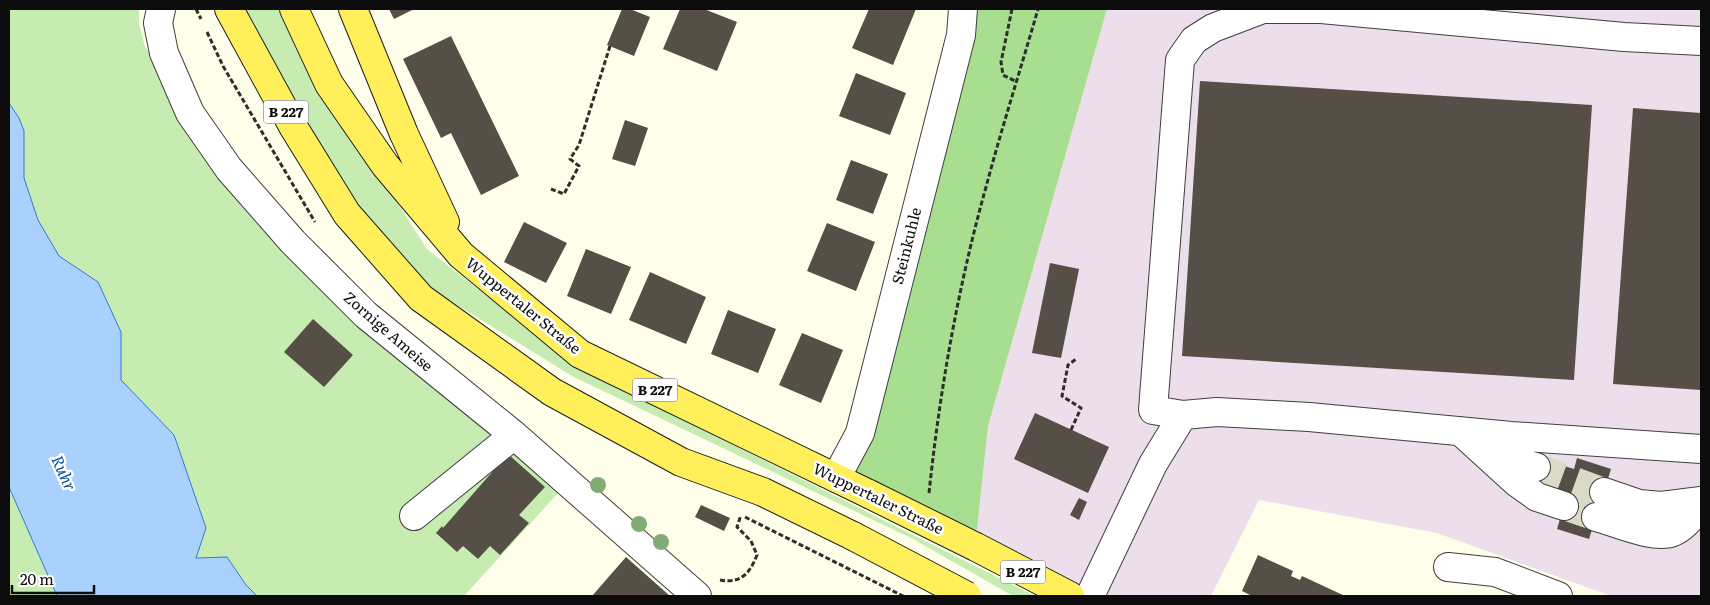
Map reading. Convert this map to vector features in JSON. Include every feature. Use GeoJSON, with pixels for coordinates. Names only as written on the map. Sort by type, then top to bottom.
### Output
{"type":"FeatureCollection","features":[{"type":"Feature","properties":{"kind":"main road","name":"B 227"},"geometry":{"type":"LineString","coordinates":[[229,9],[294,128],[347,214],[421,298],[552,392],[681,462],[763,492],[853,536],[967,596]]}},
{"type":"Feature","properties":{"kind":"main road","name":"Wuppertaler Straße"},"geometry":{"type":"LineString","coordinates":[[294,9],[329,84],[385,165],[461,255],[580,354],[869,494],[1070,596]]}},
{"type":"Feature","properties":{"kind":"main road"},"geometry":{"type":"LineString","coordinates":[[353,9],[404,134],[461,255]]}},
{"type":"Feature","properties":{"kind":"street","name":"Zornige Ameise"},"geometry":{"type":"LineString","coordinates":[[161,9],[158,23],[160,37],[176,84],[190,113],[229,168],[299,249],[366,315],[707,588]]}},
{"type":"Feature","properties":{"kind":"street","name":"Steinkuhle"},"geometry":{"type":"LineString","coordinates":[[836,478],[860,433],[961,35],[963,9]]}},
{"type":"Feature","properties":{"kind":"street"},"geometry":{"type":"LineString","coordinates":[[1701,41],[1624,37],[1321,9],[1263,10],[1213,28],[1194,40],[1180,60],[1153,410],[1183,415],[1216,412],[1269,414],[1460,431],[1701,449]]}},
{"type":"Feature","properties":{"kind":"street"},"geometry":{"type":"LineString","coordinates":[[1090,596],[1153,464],[1183,415]]}},
{"type":"Feature","properties":{"kind":"street"},"geometry":{"type":"LineString","coordinates":[[1460,431],[1537,497],[1564,506]]}},
{"type":"Feature","properties":{"kind":"street"},"geometry":{"type":"LineString","coordinates":[[414,516],[514,435]]}},
{"type":"Feature","properties":{"kind":"street"},"geometry":{"type":"LineString","coordinates":[[1486,454],[1536,467]]}},
{"type":"Feature","properties":{"kind":"street"},"geometry":{"type":"LineString","coordinates":[[1701,501],[1661,506],[1600,504],[1656,534],[1672,533],[1687,522],[1701,505]]}},
{"type":"Feature","properties":{"kind":"street"},"geometry":{"type":"LineString","coordinates":[[1448,567],[1495,572],[1558,596]]}},
{"type":"Feature","properties":{"kind":"path"},"geometry":{"type":"LineString","coordinates":[[1012,9],[1001,62],[1003,75],[1017,82]]}},
{"type":"Feature","properties":{"kind":"path"},"geometry":{"type":"LineString","coordinates":[[928,501],[935,434],[950,342],[983,197],[1038,9]]}},
{"type":"Feature","properties":{"kind":"path"},"geometry":{"type":"LineString","coordinates":[[551,189],[564,194],[579,166],[570,159],[579,145],[610,46]]}},
{"type":"Feature","properties":{"kind":"path"},"geometry":{"type":"LineString","coordinates":[[1071,430],[1081,408],[1062,396],[1068,365],[1076,359]]}},
{"type":"Feature","properties":{"kind":"path"},"geometry":{"type":"LineString","coordinates":[[707,588],[740,580],[751,570],[756,555],[751,541],[737,528],[741,515]]}},
{"type":"Feature","properties":{"kind":"path"},"geometry":{"type":"LineString","coordinates":[[842,565],[903,596]]}},
{"type":"Feature","properties":{"kind":"shaded area"},"geometry":{"type":"Polygon","coordinates":[[[1107,9],[1701,9],[1701,596],[1611,596],[1437,533],[1259,500],[1211,596],[1095,596],[977,530],[988,426],[1107,9]]]}},
{"type":"Feature","properties":{"kind":"green space"},"geometry":{"type":"Polygon","coordinates":[[[9,9],[139,9],[139,24],[145,47],[408,365],[560,491],[464,596],[257,596],[246,585],[227,557],[196,558],[174,435],[121,380],[121,332],[98,282],[59,256],[38,220],[24,178],[24,131],[19,118],[9,103],[9,9]]]}},
{"type":"Feature","properties":{"kind":"green space"},"geometry":{"type":"Polygon","coordinates":[[[240,9],[281,9],[324,88],[427,249],[574,365],[1035,596],[1013,596],[913,539],[572,376],[436,292],[355,211],[240,9]]]}},
{"type":"Feature","properties":{"kind":"green space"},"geometry":{"type":"Polygon","coordinates":[[[968,9],[1107,9],[988,426],[977,530],[841,473],[968,9]]]}},
{"type":"Feature","properties":{"kind":"green space"},"geometry":{"type":"Polygon","coordinates":[[[9,488],[27,526],[56,596],[9,596],[9,488]]]}},
{"type":"Feature","properties":{"kind":"water","name":"Ruhr"},"geometry":{"type":"Polygon","coordinates":[[[9,103],[19,118],[24,131],[24,178],[38,220],[59,256],[98,282],[121,332],[121,380],[174,435],[206,528],[196,558],[227,557],[246,585],[257,596],[57,596],[9,487],[9,103]]]}},
{"type":"Feature","properties":{"kind":"building"},"geometry":{"type":"Polygon","coordinates":[[[389,9],[414,9],[394,19],[389,9]]]}},
{"type":"Feature","properties":{"kind":"building"},"geometry":{"type":"Polygon","coordinates":[[[622,9],[630,9],[650,17],[634,56],[607,45],[622,9]]]}},
{"type":"Feature","properties":{"kind":"building"},"geometry":{"type":"Polygon","coordinates":[[[680,9],[704,9],[737,22],[717,71],[663,49],[680,9]]]}},
{"type":"Feature","properties":{"kind":"building"},"geometry":{"type":"Polygon","coordinates":[[[869,9],[916,9],[893,65],[852,48],[869,9]]]}},
{"type":"Feature","properties":{"kind":"building"},"geometry":{"type":"Polygon","coordinates":[[[451,36],[519,176],[481,195],[451,133],[441,138],[403,59],[451,36]]]}},
{"type":"Feature","properties":{"kind":"building"},"geometry":{"type":"Polygon","coordinates":[[[856,73],[906,93],[890,135],[839,116],[856,73]]]}},
{"type":"Feature","properties":{"kind":"building"},"geometry":{"type":"Polygon","coordinates":[[[1200,81],[1592,105],[1574,380],[1182,356],[1200,81]]]}},
{"type":"Feature","properties":{"kind":"building"},"geometry":{"type":"Polygon","coordinates":[[[1633,108],[1701,113],[1701,390],[1613,384],[1633,108]]]}},
{"type":"Feature","properties":{"kind":"building"},"geometry":{"type":"Polygon","coordinates":[[[625,120],[648,128],[635,166],[612,159],[625,120]]]}},
{"type":"Feature","properties":{"kind":"building"},"geometry":{"type":"Polygon","coordinates":[[[851,160],[888,174],[873,214],[836,200],[851,160]]]}},
{"type":"Feature","properties":{"kind":"building"},"geometry":{"type":"Polygon","coordinates":[[[524,222],[567,243],[546,283],[504,262],[524,222]]]}},
{"type":"Feature","properties":{"kind":"building"},"geometry":{"type":"Polygon","coordinates":[[[827,223],[875,242],[856,291],[807,271],[827,223]]]}},
{"type":"Feature","properties":{"kind":"building"},"geometry":{"type":"Polygon","coordinates":[[[586,249],[631,267],[611,314],[567,296],[586,249]]]}},
{"type":"Feature","properties":{"kind":"building"},"geometry":{"type":"Polygon","coordinates":[[[1050,263],[1079,269],[1061,358],[1032,353],[1050,263]]]}},
{"type":"Feature","properties":{"kind":"building"},"geometry":{"type":"Polygon","coordinates":[[[650,272],[706,297],[686,344],[629,320],[650,272]]]}},
{"type":"Feature","properties":{"kind":"building"},"geometry":{"type":"Polygon","coordinates":[[[728,310],[776,329],[758,373],[711,354],[728,310]]]}},
{"type":"Feature","properties":{"kind":"building"},"geometry":{"type":"Polygon","coordinates":[[[313,319],[353,355],[324,387],[284,352],[313,319]]]}},
{"type":"Feature","properties":{"kind":"building"},"geometry":{"type":"Polygon","coordinates":[[[802,333],[843,350],[821,403],[779,385],[802,333]]]}},
{"type":"Feature","properties":{"kind":"building"},"geometry":{"type":"Polygon","coordinates":[[[1035,413],[1109,447],[1088,493],[1014,459],[1035,413]]]}},
{"type":"Feature","properties":{"kind":"building"},"geometry":{"type":"Polygon","coordinates":[[[508,454],[545,487],[519,515],[529,523],[500,555],[490,546],[478,559],[463,546],[457,552],[436,533],[442,526],[443,528],[508,454]]]}},
{"type":"Feature","properties":{"kind":"building"},"geometry":{"type":"Polygon","coordinates":[[[1539,458],[1574,469],[1577,458],[1611,469],[1589,539],[1557,529],[1568,492],[1532,481],[1539,458]]]}},
{"type":"Feature","properties":{"kind":"building"},"geometry":{"type":"Polygon","coordinates":[[[1079,498],[1087,502],[1079,520],[1070,515],[1079,498]]]}},
{"type":"Feature","properties":{"kind":"building"},"geometry":{"type":"Polygon","coordinates":[[[701,505],[730,518],[724,531],[695,517],[701,505]]]}},
{"type":"Feature","properties":{"kind":"building"},"geometry":{"type":"Polygon","coordinates":[[[1258,555],[1293,571],[1291,576],[1300,580],[1302,576],[1345,596],[1252,596],[1242,591],[1258,555]]]}},
{"type":"Feature","properties":{"kind":"building"},"geometry":{"type":"Polygon","coordinates":[[[626,557],[661,588],[670,596],[592,596],[626,557]]]}},
{"type":"Feature","properties":{"kind":"tunnel"},"geometry":{"type":"LineString","coordinates":[[1536,467],[1604,492]]}},
{"type":"Feature","properties":{"kind":"tunnel"},"geometry":{"type":"LineString","coordinates":[[1564,506],[1596,517]]}}]}
